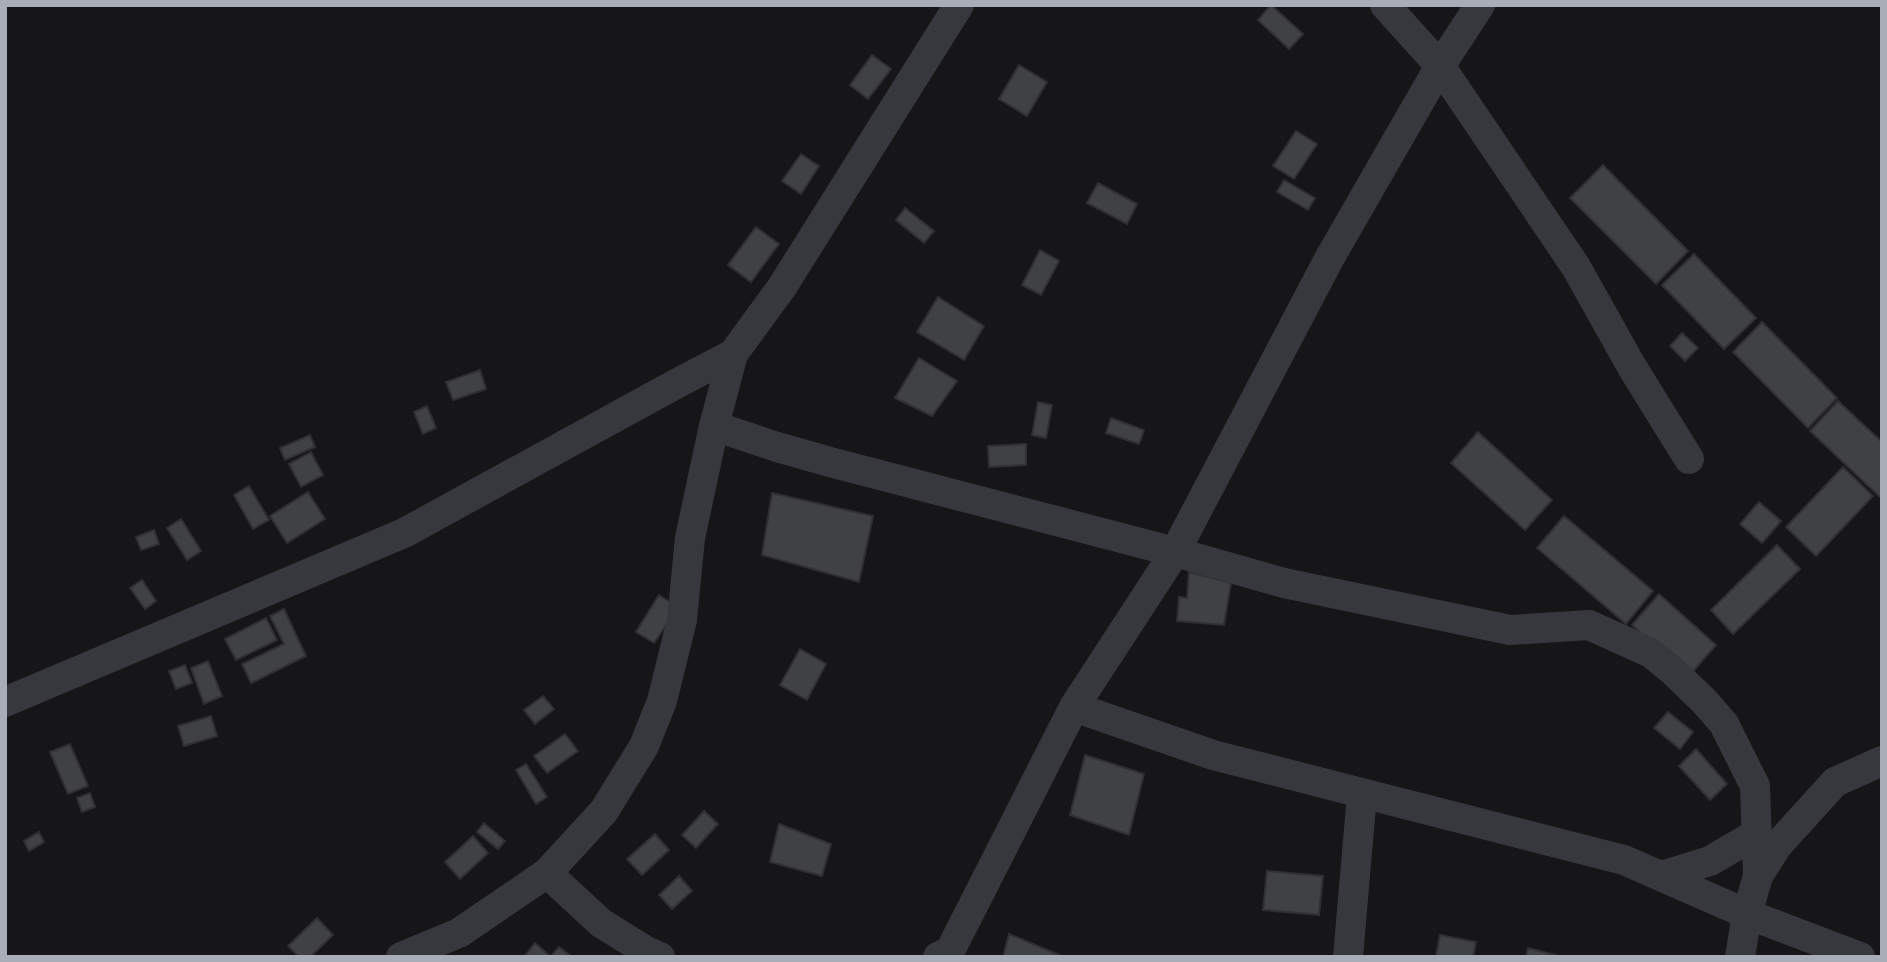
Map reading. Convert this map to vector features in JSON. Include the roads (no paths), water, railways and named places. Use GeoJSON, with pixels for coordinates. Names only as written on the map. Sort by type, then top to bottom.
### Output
{"type":"FeatureCollection","features":[{"type":"Feature","properties":{"kind":"street"},"geometry":{"type":"LineString","coordinates":[[401,957],[460,933],[547,873],[604,811],[644,746],[663,701],[682,620],[690,538],[714,426],[733,354],[782,287],[959,5]]}},
{"type":"Feature","properties":{"kind":"street"},"geometry":{"type":"LineString","coordinates":[[1385,5],[1440,66],[1576,267],[1632,367],[1689,459]]}},
{"type":"Feature","properties":{"kind":"street"},"geometry":{"type":"LineString","coordinates":[[945,955],[1074,707],[1175,552],[1329,259],[1440,66],[1480,5]]}},
{"type":"Feature","properties":{"kind":"street"},"geometry":{"type":"LineString","coordinates":[[5,702],[404,533],[733,354]]}},
{"type":"Feature","properties":{"kind":"street"},"geometry":{"type":"LineString","coordinates":[[714,426],[830,462],[1284,583],[1510,629],[1589,625],[1651,653],[1705,702],[1724,724],[1755,786],[1758,876]]}},
{"type":"Feature","properties":{"kind":"street"},"geometry":{"type":"LineString","coordinates":[[1074,707],[1213,755],[1624,860],[1747,914],[1860,957]]}},
{"type":"Feature","properties":{"kind":"street"},"geometry":{"type":"LineString","coordinates":[[1740,957],[1747,914],[1758,876],[1777,846],[1835,782],[1882,761]]}},
{"type":"Feature","properties":{"kind":"street"},"geometry":{"type":"LineString","coordinates":[[1348,957],[1362,794]]}},
{"type":"Feature","properties":{"kind":"street"},"geometry":{"type":"LineString","coordinates":[[1661,876],[1710,860],[1756,834]]}},
{"type":"Feature","properties":{"kind":"street"},"geometry":{"type":"LineString","coordinates":[[547,873],[601,923],[660,957]]}}]}
